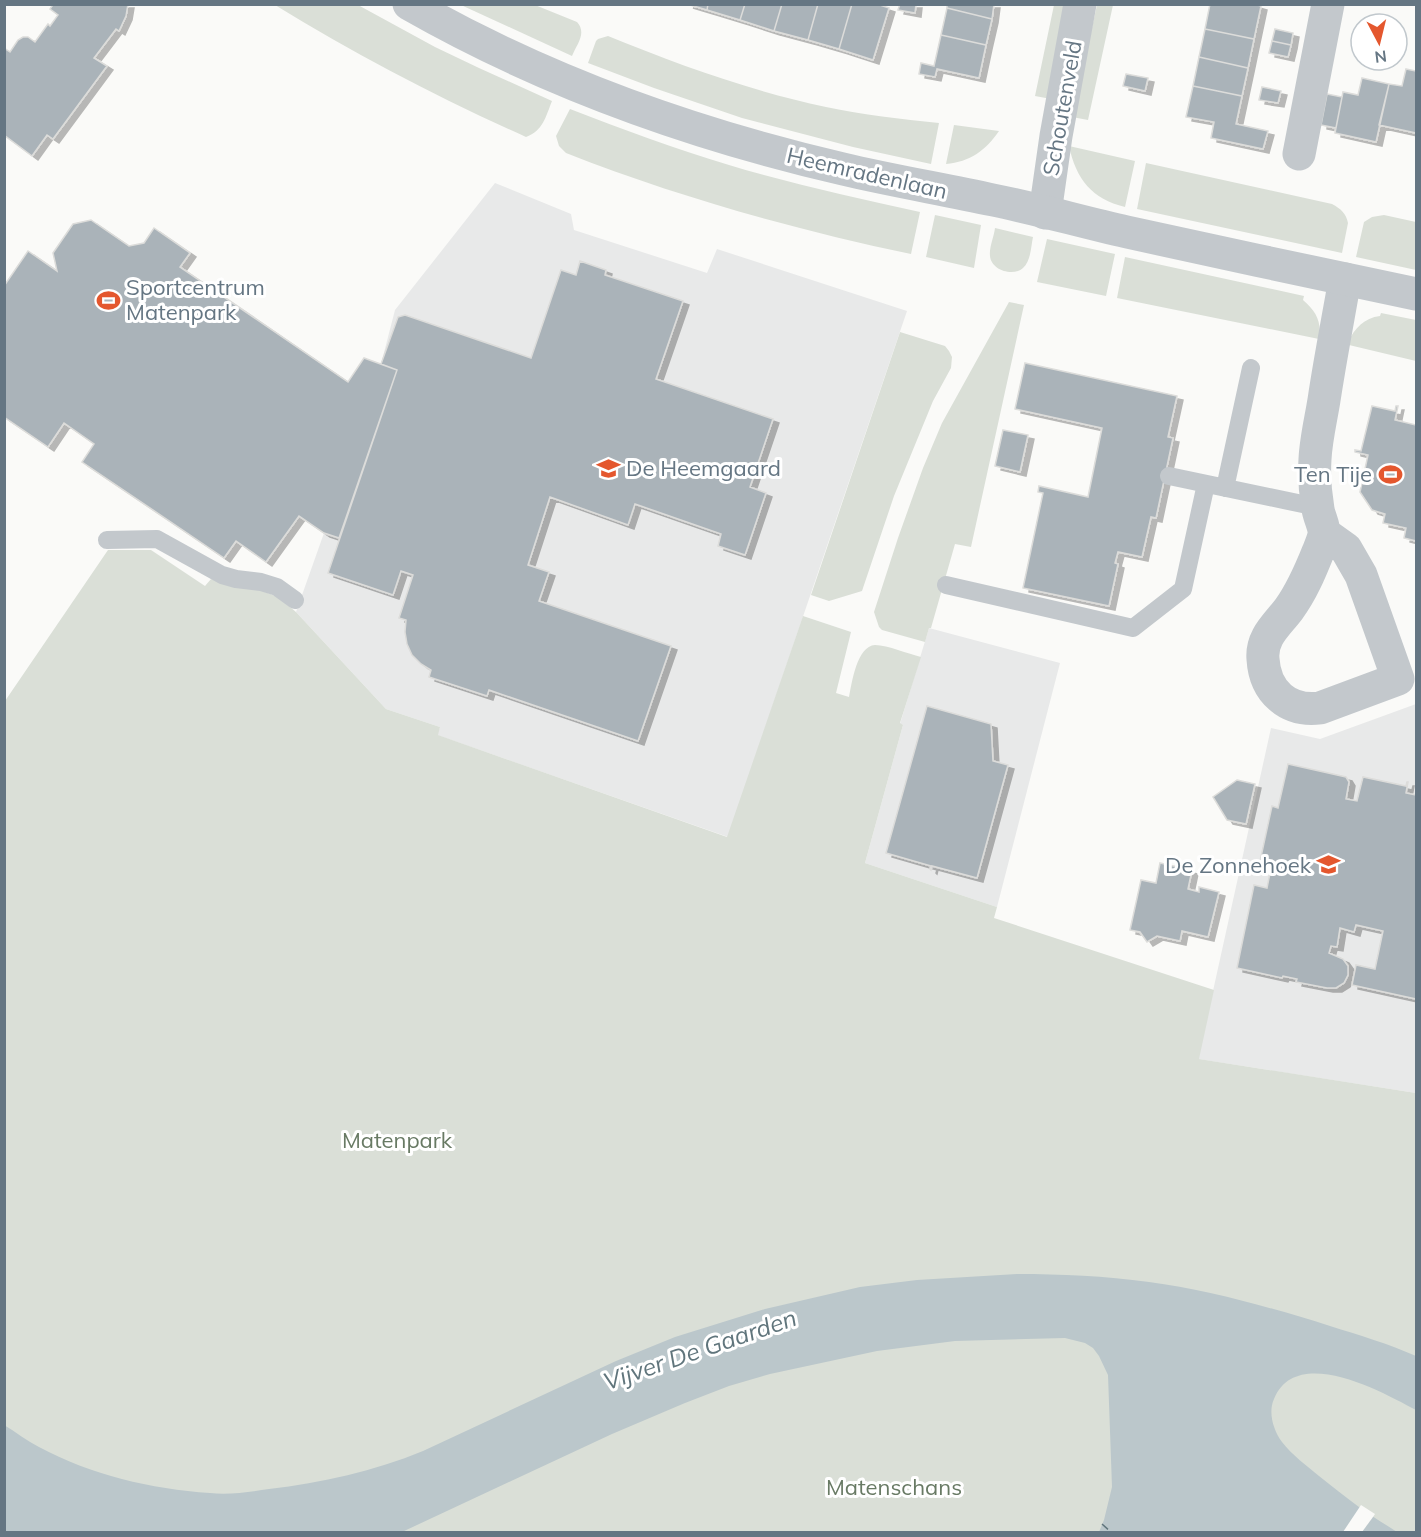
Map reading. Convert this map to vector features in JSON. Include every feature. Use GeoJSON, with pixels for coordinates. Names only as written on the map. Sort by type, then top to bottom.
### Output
{"type":"FeatureCollection","features":[{"type":"Feature","properties":{"kind":"street","name":"Heemradenlaan"},"geometry":{"type":"LineString","coordinates":[[409,4],[489,47],[569,83],[699,130],[771,151],[843,169],[995,200],[1044,213],[1416,294]]}},
{"type":"Feature","properties":{"kind":"street","name":"Schoutenveld"},"geometry":{"type":"LineString","coordinates":[[1044,213],[1080,4]]}},
{"type":"Feature","properties":{"kind":"street"},"geometry":{"type":"LineString","coordinates":[[1299,154],[1328,4]]}},
{"type":"Feature","properties":{"kind":"street"},"geometry":{"type":"LineString","coordinates":[[1321,521],[1346,549],[1361,575],[1398,679],[1311,710],[1288,704],[1277,696],[1266,675],[1263,648],[1267,636],[1305,585],[1321,521],[1315,457],[1345,279]]}},
{"type":"Feature","properties":{"kind":"lane"},"geometry":{"type":"LineString","coordinates":[[1225,488],[1251,368]]}},
{"type":"Feature","properties":{"kind":"lane"},"geometry":{"type":"LineString","coordinates":[[1169,476],[1225,488],[1321,521]]}},
{"type":"Feature","properties":{"kind":"lane"},"geometry":{"type":"LineString","coordinates":[[946,585],[1133,628],[1183,589],[1206,484]]}},
{"type":"Feature","properties":{"kind":"lane"},"geometry":{"type":"LineString","coordinates":[[107,540],[157,539],[222,575],[277,587],[295,600]]}},
{"type":"Feature","properties":{"kind":"shaded area","name":"De Heemgaard"},"geometry":{"type":"Polygon","coordinates":[[[495,183],[571,214],[574,230],[707,273],[717,249],[907,311],[728,837],[437,735],[440,727],[386,709],[296,612],[324,533],[340,538],[385,404],[381,364],[395,310],[495,183]]]}},
{"type":"Feature","properties":{"kind":"shaded area"},"geometry":{"type":"Polygon","coordinates":[[[929,628],[1060,663],[997,907],[865,863],[903,725],[900,724],[929,628]]]}},
{"type":"Feature","properties":{"kind":"shaded area","name":"De Zonnehoek"},"geometry":{"type":"Polygon","coordinates":[[[1416,704],[1416,1093],[1198,1059],[1271,728],[1320,739],[1416,704]]]}},
{"type":"Feature","properties":{"kind":"green space"},"geometry":{"type":"Polygon","coordinates":[[[275,5],[358,5],[435,47],[552,101],[546,117],[536,131],[526,137],[398,75],[275,5]]]}},
{"type":"Feature","properties":{"kind":"green space"},"geometry":{"type":"Polygon","coordinates":[[[461,5],[535,5],[577,22],[581,30],[580,39],[572,56],[461,5]]]}},
{"type":"Feature","properties":{"kind":"green space"},"geometry":{"type":"Polygon","coordinates":[[[1054,5],[1071,5],[1051,99],[1035,96],[1054,5]]]}},
{"type":"Feature","properties":{"kind":"green space"},"geometry":{"type":"Polygon","coordinates":[[[1097,5],[1113,5],[1088,120],[1072,117],[1097,5]]]}},
{"type":"Feature","properties":{"kind":"green space"},"geometry":{"type":"Polygon","coordinates":[[[608,36],[715,76],[798,101],[854,112],[939,123],[931,164],[853,147],[742,118],[588,63],[596,41],[608,36]]]}},
{"type":"Feature","properties":{"kind":"green space"},"geometry":{"type":"Polygon","coordinates":[[[570,109],[669,146],[729,165],[800,185],[920,212],[911,254],[736,211],[651,184],[566,153],[559,146],[556,136],[570,109]]]}},
{"type":"Feature","properties":{"kind":"green space"},"geometry":{"type":"Polygon","coordinates":[[[954,125],[999,131],[977,154],[963,161],[946,164],[954,125]]]}},
{"type":"Feature","properties":{"kind":"green space"},"geometry":{"type":"Polygon","coordinates":[[[1069,146],[1135,161],[1125,207],[1103,199],[1087,186],[1076,168],[1069,146]]]}},
{"type":"Feature","properties":{"kind":"green space"},"geometry":{"type":"Polygon","coordinates":[[[1146,163],[1332,204],[1343,212],[1348,223],[1342,253],[1137,209],[1146,163]]]}},
{"type":"Feature","properties":{"kind":"green space"},"geometry":{"type":"Polygon","coordinates":[[[935,215],[981,225],[974,268],[926,257],[935,215]]]}},
{"type":"Feature","properties":{"kind":"green space"},"geometry":{"type":"Polygon","coordinates":[[[1384,215],[1416,222],[1416,270],[1356,257],[1364,222],[1372,217],[1384,215]]]}},
{"type":"Feature","properties":{"kind":"green space"},"geometry":{"type":"Polygon","coordinates":[[[995,228],[1033,237],[1026,265],[1019,271],[1003,271],[991,261],[990,253],[995,228]]]}},
{"type":"Feature","properties":{"kind":"green space"},"geometry":{"type":"Polygon","coordinates":[[[1047,239],[1115,254],[1106,296],[1037,282],[1047,239]]]}},
{"type":"Feature","properties":{"kind":"green space"},"geometry":{"type":"Polygon","coordinates":[[[1125,257],[1304,296],[1303,300],[1317,317],[1320,327],[1319,339],[1117,298],[1125,257]]]}},
{"type":"Feature","properties":{"kind":"green space"},"geometry":{"type":"Polygon","coordinates":[[[1009,302],[1024,305],[971,547],[955,544],[925,642],[882,630],[874,612],[923,468],[942,423],[1009,302]]]}},
{"type":"Feature","properties":{"kind":"green space"},"geometry":{"type":"Polygon","coordinates":[[[1381,313],[1416,320],[1416,361],[1349,345],[1348,342],[1361,324],[1380,316],[1381,313]]]}},
{"type":"Feature","properties":{"kind":"green space"},"geometry":{"type":"Polygon","coordinates":[[[900,332],[945,346],[952,357],[951,368],[933,401],[894,496],[862,591],[829,601],[811,595],[900,332]]]}},
{"type":"Feature","properties":{"kind":"green space","name":"Matenpark"},"geometry":{"type":"Polygon","coordinates":[[[108,550],[151,550],[205,586],[211,579],[227,585],[260,590],[278,597],[296,612],[386,709],[440,727],[438,735],[727,837],[803,616],[851,632],[836,693],[849,697],[856,666],[864,651],[869,647],[886,646],[921,657],[900,723],[903,725],[865,863],[997,907],[994,918],[1214,990],[1199,1059],[1416,1093],[1416,1532],[5,1532],[5,701],[108,550]]]}},
{"type":"Feature","properties":{"kind":"water","name":"Vijver De Gaarden"},"geometry":{"type":"Polygon","coordinates":[[[1017,1274],[1116,1278],[1195,1290],[1308,1319],[1416,1356],[1416,1410],[1362,1384],[1341,1377],[1320,1374],[1301,1375],[1285,1383],[1274,1399],[1271,1410],[1276,1432],[1290,1451],[1368,1514],[1397,1532],[1099,1532],[1112,1487],[1108,1375],[1093,1348],[1085,1343],[1065,1338],[955,1341],[877,1351],[770,1374],[729,1386],[612,1434],[402,1532],[5,1532],[4,1425],[59,1457],[100,1473],[144,1484],[217,1494],[289,1486],[328,1480],[386,1465],[423,1451],[616,1361],[675,1337],[765,1309],[860,1287],[917,1280],[1017,1274]]]}},
{"type":"Feature","properties":{"kind":"pier"},"geometry":{"type":"Polygon","coordinates":[[[1361,1505],[1375,1514],[1362,1532],[1343,1532],[1361,1505]]]}},
{"type":"Feature","properties":{"kind":"building"},"geometry":{"type":"Polygon","coordinates":[[[50,4],[128,4],[126,16],[119,31],[116,29],[94,58],[107,66],[53,139],[47,135],[32,156],[4,135],[4,48],[10,52],[18,40],[23,37],[28,37],[35,42],[58,15],[50,9],[52,6],[50,4]]]}},
{"type":"Feature","properties":{"kind":"building"},"geometry":{"type":"Polygon","coordinates":[[[687,4],[708,4],[707,10],[687,4]]]}},
{"type":"Feature","properties":{"kind":"building"},"geometry":{"type":"Polygon","coordinates":[[[708,4],[745,4],[740,20],[707,10],[708,4]]]}},
{"type":"Feature","properties":{"kind":"building"},"geometry":{"type":"Polygon","coordinates":[[[745,4],[782,4],[774,31],[740,20],[745,4]]]}},
{"type":"Feature","properties":{"kind":"building"},"geometry":{"type":"Polygon","coordinates":[[[782,4],[818,4],[808,40],[774,31],[782,4]]]}},
{"type":"Feature","properties":{"kind":"building"},"geometry":{"type":"Polygon","coordinates":[[[818,4],[852,4],[839,49],[808,40],[818,4]]]}},
{"type":"Feature","properties":{"kind":"building"},"geometry":{"type":"Polygon","coordinates":[[[852,4],[877,4],[889,8],[873,60],[839,49],[852,4]]]}},
{"type":"Feature","properties":{"kind":"building"},"geometry":{"type":"Polygon","coordinates":[[[900,4],[916,4],[915,13],[898,10],[900,4]]]}},
{"type":"Feature","properties":{"kind":"building"},"geometry":{"type":"Polygon","coordinates":[[[947,4],[994,4],[992,19],[947,8],[947,4]]]}},
{"type":"Feature","properties":{"kind":"building"},"geometry":{"type":"Polygon","coordinates":[[[1210,4],[1261,6],[1254,39],[1205,29],[1210,4]]]}},
{"type":"Feature","properties":{"kind":"building"},"geometry":{"type":"Polygon","coordinates":[[[947,8],[992,19],[986,45],[941,35],[947,8]]]}},
{"type":"Feature","properties":{"kind":"building"},"geometry":{"type":"Polygon","coordinates":[[[1205,29],[1254,39],[1248,68],[1199,57],[1205,29]]]}},
{"type":"Feature","properties":{"kind":"building"},"geometry":{"type":"Polygon","coordinates":[[[1275,29],[1293,33],[1291,45],[1272,41],[1275,29]]]}},
{"type":"Feature","properties":{"kind":"building"},"geometry":{"type":"Polygon","coordinates":[[[941,35],[986,45],[979,78],[937,69],[935,77],[919,74],[921,63],[934,66],[941,35]]]}},
{"type":"Feature","properties":{"kind":"building"},"geometry":{"type":"Polygon","coordinates":[[[1272,41],[1291,45],[1288,57],[1269,53],[1272,41]]]}},
{"type":"Feature","properties":{"kind":"building"},"geometry":{"type":"Polygon","coordinates":[[[1199,57],[1248,68],[1242,96],[1193,86],[1199,57]]]}},
{"type":"Feature","properties":{"kind":"building"},"geometry":{"type":"Polygon","coordinates":[[[1409,70],[1416,71],[1416,133],[1379,125],[1389,84],[1402,86],[1405,72],[1409,72],[1409,70]]]}},
{"type":"Feature","properties":{"kind":"building"},"geometry":{"type":"Polygon","coordinates":[[[1126,74],[1148,78],[1145,91],[1123,86],[1126,74]]]}},
{"type":"Feature","properties":{"kind":"building"},"geometry":{"type":"Polygon","coordinates":[[[1362,78],[1389,84],[1376,142],[1335,133],[1343,92],[1358,95],[1362,78]]]}},
{"type":"Feature","properties":{"kind":"building"},"geometry":{"type":"Polygon","coordinates":[[[1193,86],[1242,96],[1236,124],[1268,131],[1263,149],[1211,138],[1214,122],[1186,117],[1193,86]]]}},
{"type":"Feature","properties":{"kind":"building"},"geometry":{"type":"Polygon","coordinates":[[[1262,87],[1281,91],[1278,103],[1259,100],[1262,87]]]}},
{"type":"Feature","properties":{"kind":"building"},"geometry":{"type":"Polygon","coordinates":[[[1327,94],[1342,97],[1336,128],[1321,125],[1327,94]]]}},
{"type":"Feature","properties":{"kind":"building"},"geometry":{"type":"Polygon","coordinates":[[[91,220],[129,246],[144,243],[154,228],[190,253],[180,267],[348,382],[364,358],[397,370],[339,538],[324,533],[299,516],[266,562],[236,541],[224,558],[82,462],[94,444],[64,423],[48,447],[4,417],[4,286],[28,251],[57,271],[53,253],[73,224],[91,220]]]}},
{"type":"Feature","properties":{"kind":"building"},"geometry":{"type":"Polygon","coordinates":[[[580,261],[606,270],[605,275],[683,301],[656,379],[773,419],[750,487],[766,493],[745,555],[718,546],[721,534],[635,504],[628,525],[550,497],[528,565],[549,572],[539,601],[671,646],[638,741],[489,690],[487,696],[429,677],[431,670],[412,655],[407,644],[406,620],[399,618],[413,575],[401,571],[393,595],[328,573],[397,370],[381,364],[398,317],[405,315],[531,358],[561,270],[576,275],[580,261]]]}},
{"type":"Feature","properties":{"kind":"building"},"geometry":{"type":"Polygon","coordinates":[[[1025,363],[1177,396],[1168,437],[1173,438],[1156,518],[1151,517],[1142,557],[1118,552],[1115,563],[1118,564],[1109,606],[1023,588],[1043,493],[1038,492],[1039,486],[1088,497],[1102,428],[1015,409],[1025,363]]]}},
{"type":"Feature","properties":{"kind":"building","name":"Ten Tije"},"geometry":{"type":"Polygon","coordinates":[[[1372,406],[1395,411],[1398,406],[1395,420],[1416,425],[1416,541],[1404,538],[1406,528],[1383,523],[1385,514],[1372,510],[1360,492],[1368,455],[1355,452],[1355,450],[1361,451],[1372,406]]]}},
{"type":"Feature","properties":{"kind":"building"},"geometry":{"type":"Polygon","coordinates":[[[1003,430],[1028,435],[1020,472],[995,466],[1003,430]]]}},
{"type":"Feature","properties":{"kind":"building"},"geometry":{"type":"Polygon","coordinates":[[[927,706],[991,724],[993,761],[1008,765],[977,878],[932,866],[931,870],[931,866],[886,853],[927,706]]]}},
{"type":"Feature","properties":{"kind":"building"},"geometry":{"type":"Polygon","coordinates":[[[1288,764],[1346,777],[1349,782],[1346,799],[1357,801],[1363,777],[1406,786],[1408,782],[1406,793],[1416,795],[1416,999],[1352,985],[1356,965],[1375,969],[1383,931],[1356,925],[1354,932],[1340,928],[1337,947],[1331,946],[1329,953],[1343,959],[1348,966],[1348,975],[1344,983],[1336,988],[1296,982],[1297,979],[1237,968],[1254,885],[1267,888],[1271,868],[1259,866],[1272,806],[1278,808],[1288,764]]]}},
{"type":"Feature","properties":{"kind":"building"},"geometry":{"type":"Polygon","coordinates":[[[1237,780],[1255,784],[1246,824],[1227,820],[1213,797],[1237,780]]]}},
{"type":"Feature","properties":{"kind":"building"},"geometry":{"type":"Polygon","coordinates":[[[1160,863],[1192,870],[1188,889],[1199,892],[1199,887],[1219,892],[1208,937],[1182,931],[1180,941],[1157,936],[1147,942],[1140,932],[1130,930],[1141,880],[1156,883],[1160,863]]]}},
{"type":"Feature","properties":{"kind":"ferry route"},"geometry":{"type":"LineString","coordinates":[[1102,1524],[1111,1532]]}},
{"type":"Feature","properties":{"kind":"place","name":"Sportcentrum Matenpark"},"geometry":{"type":"Point","coordinates":[108,300]}},
{"type":"Feature","properties":{"kind":"place","name":"De Heemgaard"},"geometry":{"type":"Point","coordinates":[608,468]}},
{"type":"Feature","properties":{"kind":"place","name":"Ten Tije"},"geometry":{"type":"Point","coordinates":[1390,474]}},
{"type":"Feature","properties":{"kind":"place","name":"De Zonnehoek"},"geometry":{"type":"Point","coordinates":[1329,865]}},
{"type":"Feature","properties":{"kind":"park label","name":"Matenschans"},"geometry":{"type":"Point","coordinates":[894,1487]}}]}
